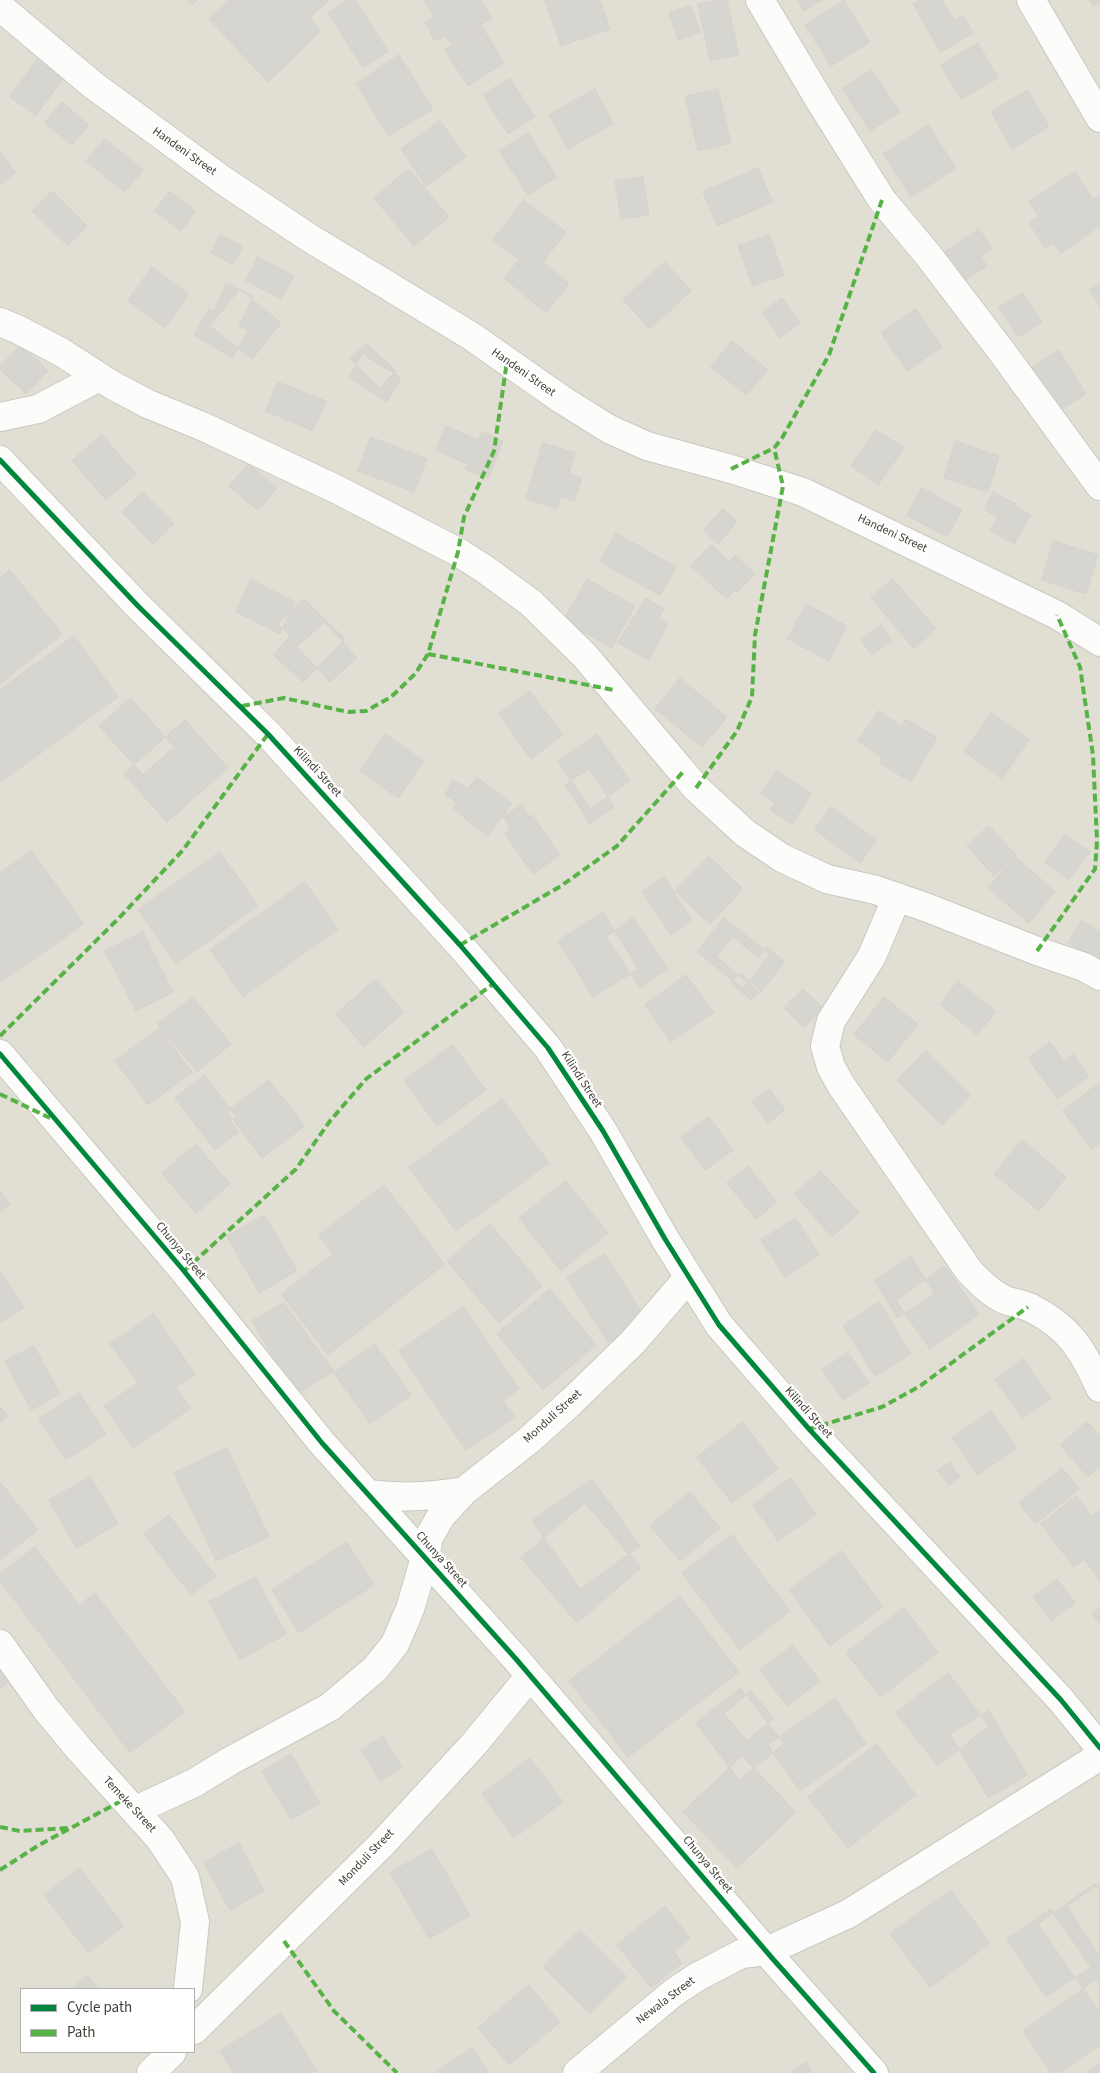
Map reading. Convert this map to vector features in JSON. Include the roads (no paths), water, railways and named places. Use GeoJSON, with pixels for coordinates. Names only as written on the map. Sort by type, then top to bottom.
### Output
{"type":"FeatureCollection","features":[{"type":"Feature","properties":{"kind":"street"},"geometry":{"type":"LineString","coordinates":[[760,0],[882,200],[928,255],[996,344],[1100,486]]}},
{"type":"Feature","properties":{"kind":"street"},"geometry":{"type":"LineString","coordinates":[[1031,0],[1100,118]]}},
{"type":"Feature","properties":{"kind":"street","name":"Handeni Street"},"geometry":{"type":"LineString","coordinates":[[0,7],[93,86],[224,181],[308,237],[471,336],[561,399],[609,428],[647,446],[732,468],[803,492],[1049,610],[1100,642]]}},
{"type":"Feature","properties":{"kind":"street"},"geometry":{"type":"LineString","coordinates":[[0,322],[17,328],[148,404],[204,427],[336,489],[458,552],[486,570],[532,603],[586,656],[696,788],[745,833],[782,858],[827,879],[876,890],[897,897],[1084,967],[1100,976]]}},
{"type":"Feature","properties":{"kind":"street"},"geometry":{"type":"LineString","coordinates":[[0,416],[38,409],[99,377]]}},
{"type":"Feature","properties":{"kind":"street","name":"Kilindi Street"},"geometry":{"type":"LineString","coordinates":[[0,460],[138,606],[268,734],[460,945],[548,1048],[603,1131],[689,1277],[719,1324],[773,1389],[1061,1700],[1100,1748]]}},
{"type":"Feature","properties":{"kind":"street"},"geometry":{"type":"LineString","coordinates":[[897,897],[872,956],[831,1021],[825,1046],[831,1067],[841,1085],[969,1271],[987,1290],[1006,1300],[1028,1306],[1053,1320],[1074,1340],[1091,1368],[1100,1388]]}},
{"type":"Feature","properties":{"kind":"street","name":"Chunya Street"},"geometry":{"type":"LineString","coordinates":[[0,1054],[184,1271],[322,1443],[530,1676],[766,1952],[874,2073]]}},
{"type":"Feature","properties":{"kind":"street","name":"Monduli Street"},"geometry":{"type":"LineString","coordinates":[[136,1810],[194,1784],[230,1761],[330,1707],[375,1670],[395,1644],[410,1609],[433,1528],[464,1491],[529,1440],[633,1342],[689,1277]]}},
{"type":"Feature","properties":{"kind":"street"},"geometry":{"type":"LineString","coordinates":[[368,1494],[399,1498],[464,1491]]}},
{"type":"Feature","properties":{"kind":"street","name":"Temeke Street"},"geometry":{"type":"LineString","coordinates":[[0,1644],[46,1709],[123,1800],[136,1810],[160,1839],[185,1878],[195,1922],[188,1988]]}},
{"type":"Feature","properties":{"kind":"street","name":"Monduli Street"},"geometry":{"type":"LineString","coordinates":[[195,2029],[382,1844],[474,1744],[530,1676]]}},
{"type":"Feature","properties":{"kind":"street","name":"Newala Street"},"geometry":{"type":"LineString","coordinates":[[577,2073],[673,1993],[697,1977],[742,1954],[766,1952],[848,1914],[1100,1756]]}},
{"type":"Feature","properties":{"kind":"street"},"geometry":{"type":"LineString","coordinates":[[151,2073],[171,2053]]}}]}
